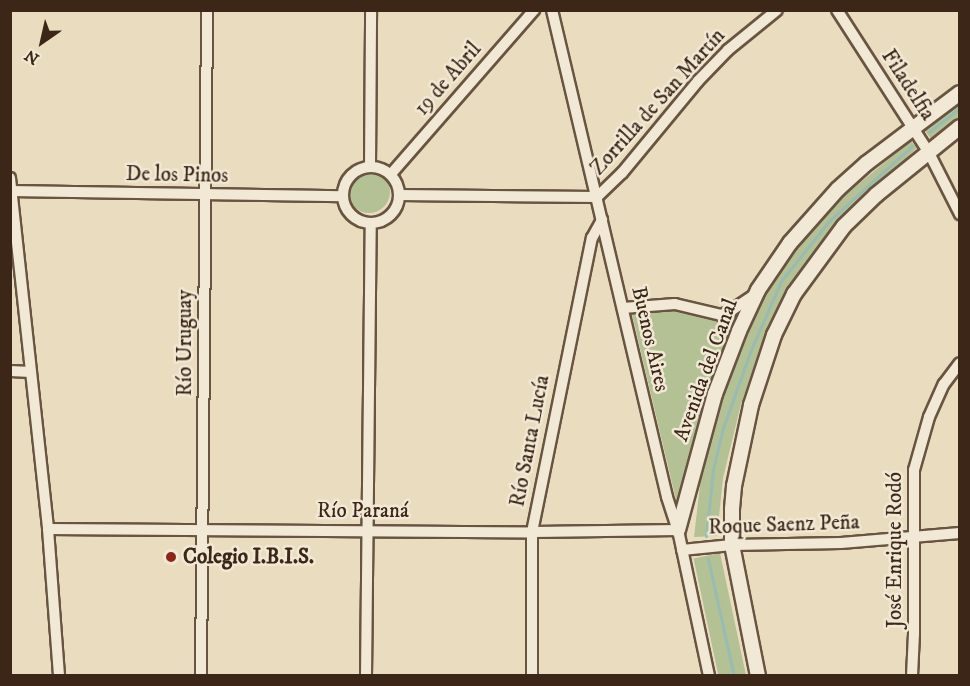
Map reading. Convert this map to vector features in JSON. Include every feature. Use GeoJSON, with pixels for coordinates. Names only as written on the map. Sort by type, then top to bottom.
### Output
{"type":"FeatureCollection","features":[{"type":"Feature","properties":{"kind":"street","name":"Río Uruguay"},"geometry":{"type":"LineString","coordinates":[[201,675],[207,10]]}},
{"type":"Feature","properties":{"kind":"street"},"geometry":{"type":"LineString","coordinates":[[370,167],[371,10]]}},
{"type":"Feature","properties":{"kind":"street","name":"19 de Abril"},"geometry":{"type":"LineString","coordinates":[[391,174],[534,10]]}},
{"type":"Feature","properties":{"kind":"street","name":"Buenos Aires"},"geometry":{"type":"LineString","coordinates":[[552,10],[667,497],[678,530],[709,675]]}},
{"type":"Feature","properties":{"kind":"street","name":"Zorrilla de San Martín"},"geometry":{"type":"LineString","coordinates":[[597,197],[621,173],[698,81],[728,50],[777,10]]}},
{"type":"Feature","properties":{"kind":"street","name":"Filadelfia"},"geometry":{"type":"LineString","coordinates":[[837,10],[928,151],[960,214]]}},
{"type":"Feature","properties":{"kind":"street","name":"Avenida del Canal"},"geometry":{"type":"LineString","coordinates":[[678,530],[715,394],[756,294],[790,243],[838,189],[960,93]]}},
{"type":"Feature","properties":{"kind":"street"},"geometry":{"type":"LineString","coordinates":[[758,675],[732,545],[734,486],[743,439],[774,335],[817,260],[844,226],[928,151],[960,127]]}},
{"type":"Feature","properties":{"kind":"street"},"geometry":{"type":"LineString","coordinates":[[370,167],[391,174],[398,187],[399,195],[394,211],[388,217],[371,223],[349,212],[343,196],[348,179],[354,173],[370,167]]}},
{"type":"Feature","properties":{"kind":"street"},"geometry":{"type":"LineString","coordinates":[[10,178],[48,529],[59,675]]}},
{"type":"Feature","properties":{"kind":"street","name":"De los Pinos"},"geometry":{"type":"LineString","coordinates":[[11,191],[343,196]]}},
{"type":"Feature","properties":{"kind":"street"},"geometry":{"type":"LineString","coordinates":[[399,195],[597,197]]}},
{"type":"Feature","properties":{"kind":"street","name":"Río Santa Lucía"},"geometry":{"type":"LineString","coordinates":[[532,675],[532,532],[592,238],[602,220]]}},
{"type":"Feature","properties":{"kind":"street"},"geometry":{"type":"LineString","coordinates":[[366,675],[371,223]]}},
{"type":"Feature","properties":{"kind":"street"},"geometry":{"type":"LineString","coordinates":[[623,308],[675,304],[721,315],[756,294]]}},
{"type":"Feature","properties":{"kind":"street","name":"José Enrique Rodó"},"geometry":{"type":"LineString","coordinates":[[912,675],[914,470],[919,446],[944,384],[960,363]]}},
{"type":"Feature","properties":{"kind":"street"},"geometry":{"type":"LineString","coordinates":[[10,371],[31,372]]}},
{"type":"Feature","properties":{"kind":"street","name":"Río Paraná"},"geometry":{"type":"LineString","coordinates":[[48,529],[532,532],[678,530]]}},
{"type":"Feature","properties":{"kind":"street","name":"Roque Saenz Peña"},"geometry":{"type":"LineString","coordinates":[[682,550],[732,545],[841,543],[960,533]]}},
{"type":"Feature","properties":{"kind":"green space"},"geometry":{"type":"Polygon","coordinates":[[[959,104],[959,117],[931,139],[925,131],[959,104]]]}},
{"type":"Feature","properties":{"kind":"green space"},"geometry":{"type":"Polygon","coordinates":[[[911,141],[917,148],[837,224],[789,286],[762,343],[741,404],[723,478],[717,536],[694,537],[701,477],[714,423],[741,347],[771,279],[824,212],[911,141]]]}},
{"type":"Feature","properties":{"kind":"green space"},"geometry":{"type":"Polygon","coordinates":[[[369,171],[384,177],[390,192],[384,207],[369,213],[354,207],[348,192],[354,177],[369,171]]]}},
{"type":"Feature","properties":{"kind":"green space"},"geometry":{"type":"Polygon","coordinates":[[[679,306],[730,327],[701,411],[677,504],[631,310],[679,306]]]}},
{"type":"Feature","properties":{"kind":"green space"},"geometry":{"type":"Polygon","coordinates":[[[720,553],[746,675],[719,676],[694,559],[720,553]]]}},
{"type":"Feature","properties":{"kind":"waterway"},"geometry":{"type":"LineString","coordinates":[[929,132],[960,108]]}},
{"type":"Feature","properties":{"kind":"waterway"},"geometry":{"type":"LineString","coordinates":[[706,536],[713,469],[723,428],[750,352],[781,281],[829,221],[912,146]]}},
{"type":"Feature","properties":{"kind":"waterway"},"geometry":{"type":"LineString","coordinates":[[708,559],[734,676]]}},
{"type":"Feature","properties":{"kind":"place","name":"Colegio I.B.I.S."},"geometry":{"type":"Point","coordinates":[171,557]}}]}
